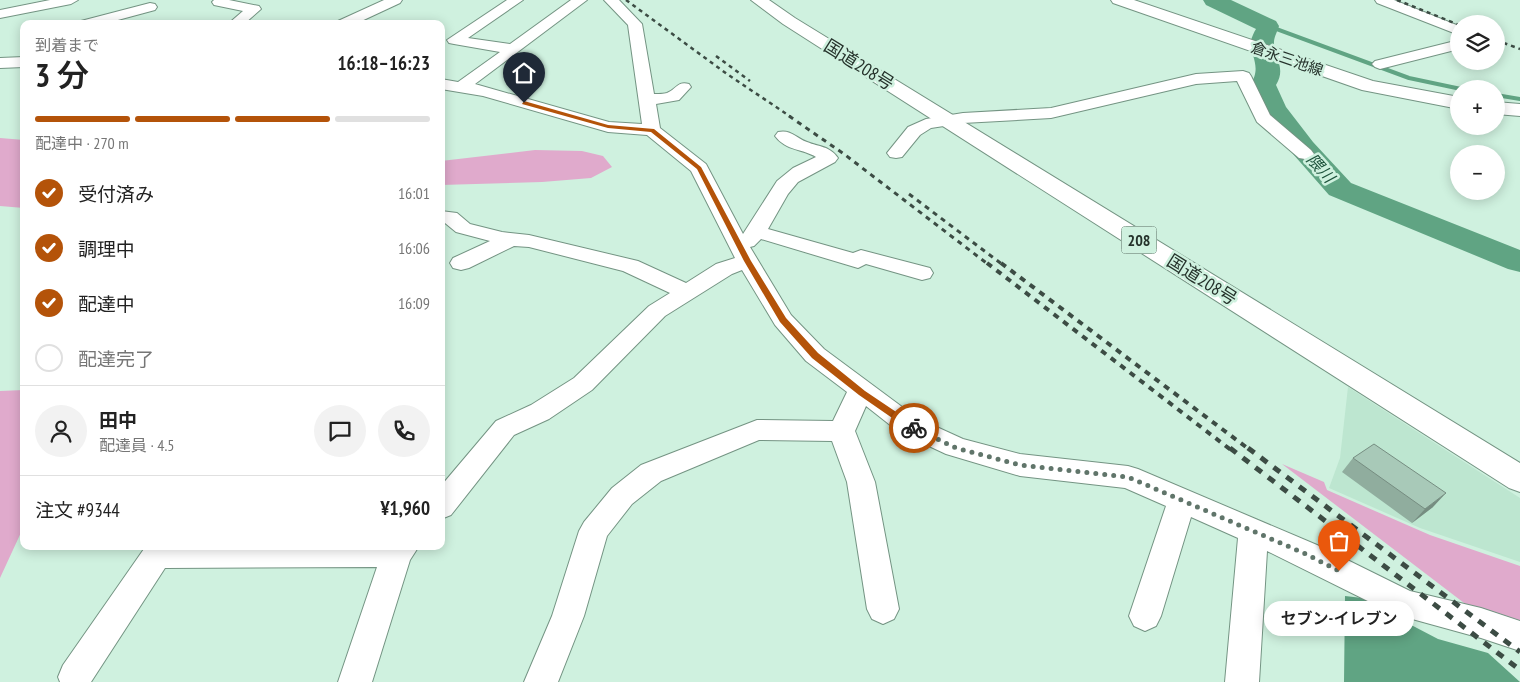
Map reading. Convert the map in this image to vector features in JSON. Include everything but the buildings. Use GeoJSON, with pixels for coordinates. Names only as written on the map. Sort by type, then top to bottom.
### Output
{"type":"FeatureCollection","features":[{"type":"Feature","properties":{"kind":"main road","name":"国道208号"},"geometry":{"type":"LineString","coordinates":[[759,0],[946,120],[1520,479]]}},
{"type":"Feature","properties":{"kind":"main road","name":"倉永三池線"},"geometry":{"type":"LineString","coordinates":[[1119,0],[1369,86],[1450,101]]}},
{"type":"Feature","properties":{"kind":"main road"},"geometry":{"type":"LineString","coordinates":[[1505,109],[1520,110]]}},
{"type":"Feature","properties":{"kind":"street"},"geometry":{"type":"LineString","coordinates":[[0,14],[71,0]]}},
{"type":"Feature","properties":{"kind":"street"},"geometry":{"type":"LineString","coordinates":[[352,20],[394,0]]}},
{"type":"Feature","properties":{"kind":"street"},"geometry":{"type":"LineString","coordinates":[[512,49],[454,40],[516,0]]}},
{"type":"Feature","properties":{"kind":"street"},"geometry":{"type":"LineString","coordinates":[[461,87],[580,0]]}},
{"type":"Feature","properties":{"kind":"street"},"geometry":{"type":"LineString","coordinates":[[611,0],[635,24],[652,130]]}},
{"type":"Feature","properties":{"kind":"street"},"geometry":{"type":"LineString","coordinates":[[1382,0],[1450,27]]}},
{"type":"Feature","properties":{"kind":"street"},"geometry":{"type":"LineString","coordinates":[[219,2],[254,9],[240,20]]}},
{"type":"Feature","properties":{"kind":"street"},"geometry":{"type":"LineString","coordinates":[[101,20],[150,7]]}},
{"type":"Feature","properties":{"kind":"street"},"geometry":{"type":"LineString","coordinates":[[1380,64],[1450,46]]}},
{"type":"Feature","properties":{"kind":"street"},"geometry":{"type":"LineString","coordinates":[[0,63],[20,62]]}},
{"type":"Feature","properties":{"kind":"street"},"geometry":{"type":"LineString","coordinates":[[896,152],[914,131],[926,124],[946,120],[1051,113],[1196,79],[1243,76],[1263,118],[1305,154]]}},
{"type":"Feature","properties":{"kind":"street"},"geometry":{"type":"LineString","coordinates":[[445,85],[485,91],[608,127],[652,130],[699,168],[748,247],[783,320],[815,356],[862,393],[908,425],[956,448],[1020,465],[1128,477],[1306,554],[1405,604],[1481,623],[1520,636]]}},
{"type":"Feature","properties":{"kind":"street"},"geometry":{"type":"LineString","coordinates":[[647,100],[673,97],[684,86]]}},
{"type":"Feature","properties":{"kind":"street"},"geometry":{"type":"LineString","coordinates":[[445,502],[505,428],[540,412],[583,384],[657,311],[724,269],[748,247],[780,190],[791,178],[806,168],[829,158],[816,149],[802,147],[784,136]]}},
{"type":"Feature","properties":{"kind":"street"},"geometry":{"type":"LineString","coordinates":[[445,217],[450,217],[463,228],[511,239],[529,240],[630,266],[688,292]]}},
{"type":"Feature","properties":{"kind":"street"},"geometry":{"type":"LineString","coordinates":[[461,263],[511,239]]}},
{"type":"Feature","properties":{"kind":"street"},"geometry":{"type":"LineString","coordinates":[[748,247],[858,261],[861,256],[922,273]]}},
{"type":"Feature","properties":{"kind":"street"},"geometry":{"type":"LineString","coordinates":[[862,393],[856,399],[842,431],[861,482],[883,609]]}},
{"type":"Feature","properties":{"kind":"street"},"geometry":{"type":"LineString","coordinates":[[541,682],[568,616],[594,531],[622,496],[650,473],[757,430],[842,431]]}},
{"type":"Feature","properties":{"kind":"street"},"geometry":{"type":"LineString","coordinates":[[1145,616],[1182,500]]}},
{"type":"Feature","properties":{"kind":"street"},"geometry":{"type":"LineString","coordinates":[[1242,682],[1253,531]]}},
{"type":"Feature","properties":{"kind":"street"},"geometry":{"type":"LineString","coordinates":[[75,677],[157,555],[401,550],[355,682]]}},
{"type":"Feature","properties":{"kind":"shaded area"},"geometry":{"type":"Polygon","coordinates":[[[0,138],[20,140],[20,208],[0,206],[0,138]]]}},
{"type":"Feature","properties":{"kind":"shaded area"},"geometry":{"type":"Polygon","coordinates":[[[535,150],[582,151],[603,156],[612,167],[591,178],[542,182],[445,185],[445,161],[535,150]]]}},
{"type":"Feature","properties":{"kind":"shaded area"},"geometry":{"type":"Polygon","coordinates":[[[1348,387],[1520,498],[1520,562],[1420,528],[1329,488],[1340,458],[1348,387]]]}},
{"type":"Feature","properties":{"kind":"shaded area"},"geometry":{"type":"Polygon","coordinates":[[[20,390],[20,535],[0,578],[0,391],[20,390]]]}},
{"type":"Feature","properties":{"kind":"shaded area"},"geometry":{"type":"Polygon","coordinates":[[[1282,464],[1324,482],[1327,490],[1430,535],[1520,566],[1520,627],[1468,606],[1282,464]]]}},
{"type":"Feature","properties":{"kind":"shaded area"},"geometry":{"type":"Polygon","coordinates":[[[1345,596],[1371,599],[1394,616],[1438,639],[1488,653],[1520,682],[1344,682],[1345,596]]]}},
{"type":"Feature","properties":{"kind":"waterway","name":"隈川"},"geometry":{"type":"LineString","coordinates":[[1214,0],[1268,26],[1262,42],[1268,61],[1266,81],[1263,85],[1273,108],[1303,148],[1340,189],[1520,262]]}},
{"type":"Feature","properties":{"kind":"waterway"},"geometry":{"type":"LineString","coordinates":[[1268,26],[1409,78],[1450,87]]}},
{"type":"Feature","properties":{"kind":"waterway"},"geometry":{"type":"LineString","coordinates":[[1505,96],[1520,99]]}},
{"type":"Feature","properties":{"kind":"railway"},"geometry":{"type":"LineString","coordinates":[[626,0],[727,74],[791,117]]}},
{"type":"Feature","properties":{"kind":"railway"},"geometry":{"type":"LineString","coordinates":[[1397,0],[1450,21]]}},
{"type":"Feature","properties":{"kind":"railway"},"geometry":{"type":"LineString","coordinates":[[1505,43],[1520,49]]}},
{"type":"Feature","properties":{"kind":"railway"},"geometry":{"type":"LineString","coordinates":[[716,56],[750,81]]}},
{"type":"Feature","properties":{"kind":"railway"},"geometry":{"type":"LineString","coordinates":[[789,116],[844,154],[989,265]]}},
{"type":"Feature","properties":{"kind":"railway"},"geometry":{"type":"LineString","coordinates":[[909,194],[1003,265]]}},
{"type":"Feature","properties":{"kind":"railway"},"geometry":{"type":"LineString","coordinates":[[987,263],[1231,450]]}},
{"type":"Feature","properties":{"kind":"railway"},"geometry":{"type":"LineString","coordinates":[[1001,263],[1250,450]]}},
{"type":"Feature","properties":{"kind":"railway"},"geometry":{"type":"LineString","coordinates":[[1230,448],[1520,670]]}},
{"type":"Feature","properties":{"kind":"railway"},"geometry":{"type":"LineString","coordinates":[[1248,448],[1520,652]]}},
{"type":"Feature","properties":{"kind":"way so far"},"geometry":{"type":"LineString","coordinates":[[914,428],[956,448],[1020,465],[1077,473],[1128,477],[1306,554],[1339,571]]}},
{"type":"Feature","properties":{"kind":"place","name":"セブン-イレブン"},"geometry":{"type":"Point","coordinates":[1339,571]}},
{"type":"Feature","properties":{"kind":"route"},"geometry":{"type":"LineString","coordinates":[[524,103],[608,127],[652,130],[699,168],[747,261],[783,320],[815,356],[862,393],[914,428]]}}]}
